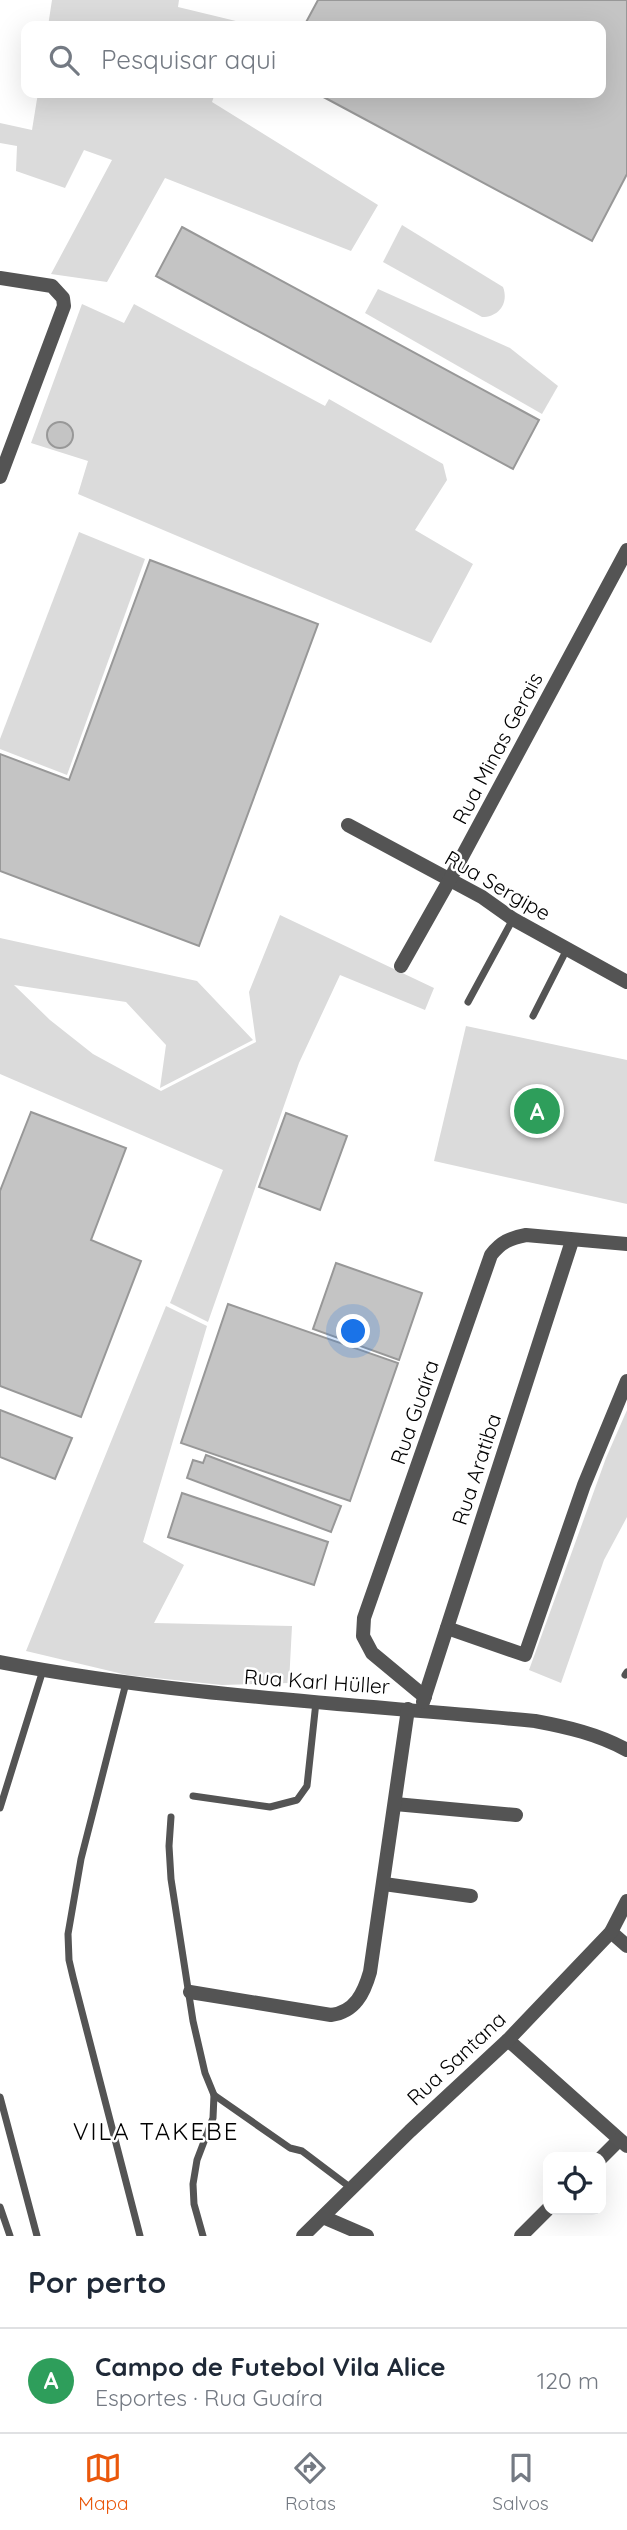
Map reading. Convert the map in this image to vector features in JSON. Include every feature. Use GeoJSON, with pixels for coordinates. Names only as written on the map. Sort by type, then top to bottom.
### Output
{"type":"FeatureCollection","features":[{"type":"Feature","properties":{"kind":"street"},"geometry":{"type":"LineString","coordinates":[[0,278],[52,286],[63,298],[64,306],[3,461],[0,477]]}},
{"type":"Feature","properties":{"kind":"street","name":"Rua Minas Gerais"},"geometry":{"type":"LineString","coordinates":[[401,966],[627,550]]}},
{"type":"Feature","properties":{"kind":"street","name":"Rua Sergipe"},"geometry":{"type":"LineString","coordinates":[[348,825],[482,897],[513,919],[627,982]]}},
{"type":"Feature","properties":{"kind":"street","name":"Rua Guaíra"},"geometry":{"type":"LineString","coordinates":[[418,1705],[372,1653],[363,1636],[364,1618],[491,1255],[500,1244],[512,1237],[526,1235],[627,1244]]}},
{"type":"Feature","properties":{"kind":"street","name":"Rua Aratiba"},"geometry":{"type":"LineString","coordinates":[[190,1992],[321,2014],[339,2014],[358,2002],[370,1972],[395,1804],[418,1705],[447,1628],[572,1241]]}},
{"type":"Feature","properties":{"kind":"street"},"geometry":{"type":"LineString","coordinates":[[447,1628],[525,1655],[584,1485],[627,1381]]}},
{"type":"Feature","properties":{"kind":"street","name":"Rua Karl Hüller"},"geometry":{"type":"LineString","coordinates":[[0,1662],[216,1695],[418,1705],[535,1721],[575,1729],[627,1750]]}},
{"type":"Feature","properties":{"kind":"street"},"geometry":{"type":"LineString","coordinates":[[395,1804],[516,1815]]}},
{"type":"Feature","properties":{"kind":"street"},"geometry":{"type":"LineString","coordinates":[[384,1884],[471,1896]]}},
{"type":"Feature","properties":{"kind":"street","name":"Rua Santana"},"geometry":{"type":"LineString","coordinates":[[303,2236],[508,2040],[611,1931],[627,1901]]}},
{"type":"Feature","properties":{"kind":"street"},"geometry":{"type":"LineString","coordinates":[[611,1931],[627,1946]]}},
{"type":"Feature","properties":{"kind":"street"},"geometry":{"type":"LineString","coordinates":[[508,2040],[623,2143],[606,2155]]}},
{"type":"Feature","properties":{"kind":"street"},"geometry":{"type":"LineString","coordinates":[[521,2236],[543,2214]]}},
{"type":"Feature","properties":{"kind":"street"},"geometry":{"type":"LineString","coordinates":[[323,2217],[367,2236]]}},
{"type":"Feature","properties":{"kind":"lane"},"geometry":{"type":"LineString","coordinates":[[468,1002],[513,919]]}},
{"type":"Feature","properties":{"kind":"lane"},"geometry":{"type":"LineString","coordinates":[[533,1016],[567,949]]}},
{"type":"Feature","properties":{"kind":"lane"},"geometry":{"type":"LineString","coordinates":[[0,1808],[43,1670]]}},
{"type":"Feature","properties":{"kind":"lane"},"geometry":{"type":"LineString","coordinates":[[126,1683],[81,1859],[68,1947],[73,1977],[140,2236]]}},
{"type":"Feature","properties":{"kind":"lane"},"geometry":{"type":"LineString","coordinates":[[193,1796],[270,1807],[297,1800],[307,1786],[316,1702]]}},
{"type":"Feature","properties":{"kind":"lane"},"geometry":{"type":"LineString","coordinates":[[172,1817],[169,1846],[171,1878],[199,2050],[214,2095],[213,2118],[197,2160],[193,2184],[194,2204],[203,2236]]}},
{"type":"Feature","properties":{"kind":"lane"},"geometry":{"type":"LineString","coordinates":[[214,2095],[290,2147],[302,2151],[352,2188]]}},
{"type":"Feature","properties":{"kind":"lane"},"geometry":{"type":"LineString","coordinates":[[0,2097],[37,2236]]}},
{"type":"Feature","properties":{"kind":"lane"},"geometry":{"type":"LineString","coordinates":[[0,2207],[10,2236]]}},
{"type":"Feature","properties":{"kind":"shaded area"},"geometry":{"type":"Polygon","coordinates":[[[52,0],[179,0],[178,7],[236,21],[49,21],[52,0]]]}},
{"type":"Feature","properties":{"kind":"shaded area"},"geometry":{"type":"Polygon","coordinates":[[[37,98],[213,98],[212,102],[378,205],[351,251],[165,178],[107,282],[51,274],[112,160],[84,150],[65,188],[16,171],[17,146],[0,143],[0,123],[32,130],[37,98]]]}},
{"type":"Feature","properties":{"kind":"shaded area"},"geometry":{"type":"Polygon","coordinates":[[[402,225],[503,287],[505,298],[498,312],[482,317],[383,262],[402,225]]]}},
{"type":"Feature","properties":{"kind":"shaded area"},"geometry":{"type":"Polygon","coordinates":[[[378,289],[510,348],[558,386],[542,414],[365,313],[378,289]]]}},
{"type":"Feature","properties":{"kind":"shaded area"},"geometry":{"type":"Polygon","coordinates":[[[82,304],[124,323],[134,304],[325,406],[329,399],[443,464],[447,480],[415,530],[473,564],[431,643],[78,494],[88,461],[31,443],[82,304]]]}},
{"type":"Feature","properties":{"kind":"shaded area"},"geometry":{"type":"Polygon","coordinates":[[[79,532],[145,559],[67,775],[0,749],[0,739],[79,532]]]}},
{"type":"Feature","properties":{"kind":"shaded area"},"geometry":{"type":"Polygon","coordinates":[[[280,915],[434,988],[425,1010],[340,975],[299,1063],[208,1322],[170,1303],[223,1170],[0,1074],[0,938],[197,981],[253,1040],[160,1088],[166,1045],[126,1002],[14,985],[50,1020],[93,1054],[161,1091],[256,1042],[249,992],[280,915]]]}},
{"type":"Feature","properties":{"kind":"shaded area"},"geometry":{"type":"Polygon","coordinates":[[[466,1026],[627,1060],[627,1204],[434,1161],[466,1026]]]}},
{"type":"Feature","properties":{"kind":"shaded area"},"geometry":{"type":"Polygon","coordinates":[[[166,1306],[207,1326],[143,1542],[184,1565],[154,1623],[292,1626],[289,1683],[222,1685],[127,1675],[26,1651],[166,1306]]]}},
{"type":"Feature","properties":{"kind":"shaded area"},"geometry":{"type":"Polygon","coordinates":[[[627,1410],[627,1517],[604,1560],[561,1683],[529,1670],[606,1458],[627,1410]]]}},
{"type":"Feature","properties":{"kind":"building"},"geometry":{"type":"Polygon","coordinates":[[[318,0],[627,0],[627,174],[592,241],[325,98],[606,98],[606,21],[307,21],[318,0]]]}},
{"type":"Feature","properties":{"kind":"building"},"geometry":{"type":"Polygon","coordinates":[[[182,227],[539,420],[513,469],[156,276],[182,227]]]}},
{"type":"Feature","properties":{"kind":"building"},"geometry":{"type":"Polygon","coordinates":[[[60,422],[69,426],[73,435],[69,444],[60,448],[51,444],[47,435],[51,426],[60,422]]]}},
{"type":"Feature","properties":{"kind":"building"},"geometry":{"type":"Polygon","coordinates":[[[150,560],[318,624],[199,946],[0,871],[0,754],[69,780],[150,560]]]}},
{"type":"Feature","properties":{"kind":"building"},"geometry":{"type":"Polygon","coordinates":[[[31,1112],[126,1148],[91,1240],[141,1261],[81,1417],[0,1386],[0,1191],[31,1112]]]}},
{"type":"Feature","properties":{"kind":"building"},"geometry":{"type":"Polygon","coordinates":[[[286,1113],[347,1136],[320,1210],[259,1187],[286,1113]]]}},
{"type":"Feature","properties":{"kind":"building"},"geometry":{"type":"Polygon","coordinates":[[[336,1263],[422,1293],[399,1360],[313,1329],[336,1263]]]}},
{"type":"Feature","properties":{"kind":"building"},"geometry":{"type":"Polygon","coordinates":[[[228,1304],[398,1363],[350,1501],[181,1443],[228,1304]]]}},
{"type":"Feature","properties":{"kind":"building"},"geometry":{"type":"Polygon","coordinates":[[[0,1410],[72,1438],[55,1479],[0,1457],[0,1410]]]}},
{"type":"Feature","properties":{"kind":"building"},"geometry":{"type":"Polygon","coordinates":[[[206,1455],[341,1506],[331,1532],[187,1478],[193,1460],[203,1463],[206,1455]]]}},
{"type":"Feature","properties":{"kind":"building"},"geometry":{"type":"Polygon","coordinates":[[[182,1493],[328,1542],[314,1585],[168,1537],[182,1493]]]}},
{"type":"Feature","properties":{"kind":"place","name":"Campo de Futebol Vila Alice"},"geometry":{"type":"Point","coordinates":[537,1111]}},
{"type":"Feature","properties":{"kind":"district","name":"VILA TAKEBE"},"geometry":{"type":"Point","coordinates":[156,2131]}}]}
